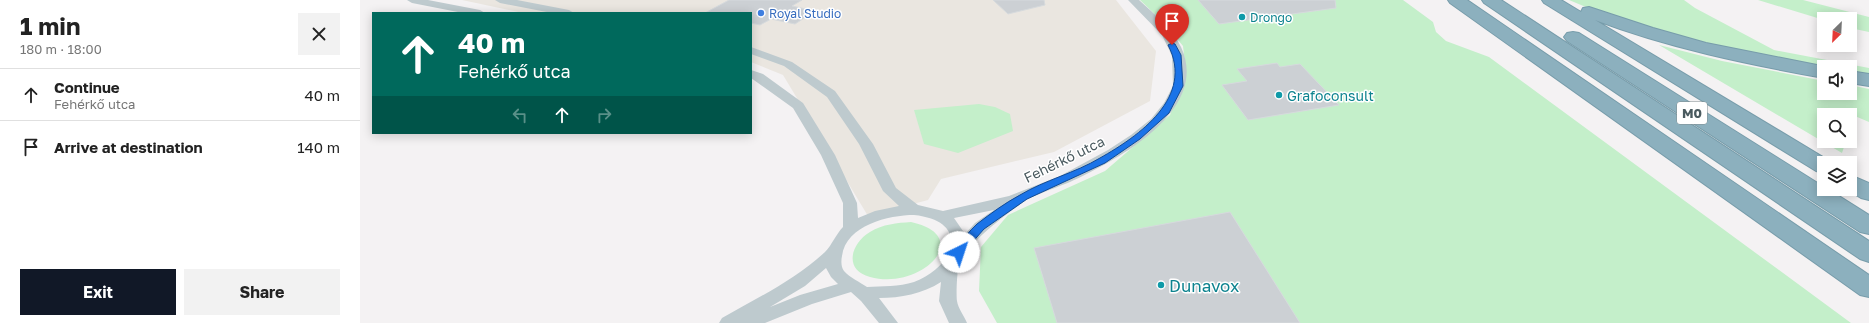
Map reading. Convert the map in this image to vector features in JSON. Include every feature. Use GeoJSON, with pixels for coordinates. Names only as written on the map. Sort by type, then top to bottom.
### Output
{"type":"FeatureCollection","features":[{"type":"Feature","properties":{"kind":"highway"},"geometry":{"type":"LineString","coordinates":[[1456,0],[1869,288]]}},
{"type":"Feature","properties":{"kind":"highway","name":"M0"},"geometry":{"type":"LineString","coordinates":[[1490,0],[1869,253]]}},
{"type":"Feature","properties":{"kind":"highway","name":"M0"},"geometry":{"type":"LineString","coordinates":[[1516,0],[1869,226]]}},
{"type":"Feature","properties":{"kind":"highway"},"geometry":{"type":"LineString","coordinates":[[1550,0],[1817,162]]}},
{"type":"Feature","properties":{"kind":"highway"},"geometry":{"type":"LineString","coordinates":[[1562,0],[1627,27],[1660,37],[1744,57],[1817,71]]}},
{"type":"Feature","properties":{"kind":"highway"},"geometry":{"type":"LineString","coordinates":[[1857,78],[1869,80]]}},
{"type":"Feature","properties":{"kind":"highway"},"geometry":{"type":"LineString","coordinates":[[1857,186],[1869,193]]}},
{"type":"Feature","properties":{"kind":"street"},"geometry":{"type":"LineString","coordinates":[[412,0],[475,12]]}},
{"type":"Feature","properties":{"kind":"street"},"geometry":{"type":"LineString","coordinates":[[501,0],[518,0]]}},
{"type":"Feature","properties":{"kind":"street"},"geometry":{"type":"LineString","coordinates":[[501,0],[544,4],[566,12]]}},
{"type":"Feature","properties":{"kind":"street","name":"Fehérkő utca"},"geometry":{"type":"LineString","coordinates":[[1023,196],[1102,161],[1137,137],[1166,112],[1179,86],[1178,55],[1164,30],[1133,0]]}},
{"type":"Feature","properties":{"kind":"street"},"geometry":{"type":"LineString","coordinates":[[752,50],[788,64],[831,94],[866,144],[890,191],[914,209]]}},
{"type":"Feature","properties":{"kind":"street"},"geometry":{"type":"LineString","coordinates":[[752,74],[759,77],[798,106],[828,155],[850,203],[851,229]]}},
{"type":"Feature","properties":{"kind":"street"},"geometry":{"type":"LineString","coordinates":[[942,216],[1023,196]]}},
{"type":"Feature","properties":{"kind":"street"},"geometry":{"type":"LineString","coordinates":[[747,323],[806,299],[858,289],[901,291],[920,286],[939,276],[950,266],[959,252],[980,227],[1023,196]]}},
{"type":"Feature","properties":{"kind":"street"},"geometry":{"type":"LineString","coordinates":[[889,323],[858,289],[837,273],[833,261],[834,253],[838,244],[851,229],[869,218],[886,212],[914,209],[925,211],[942,216],[955,228],[960,240],[959,252]]}},
{"type":"Feature","properties":{"kind":"street"},"geometry":{"type":"LineString","coordinates":[[728,323],[799,282],[834,253]]}},
{"type":"Feature","properties":{"kind":"street"},"geometry":{"type":"LineString","coordinates":[[950,266],[948,301],[958,323]]}},
{"type":"Feature","properties":{"kind":"shaded area"},"geometry":{"type":"Polygon","coordinates":[[[462,0],[1116,0],[1156,51],[1150,101],[1054,152],[941,179],[928,200],[868,216],[783,75],[752,62],[752,12],[518,12],[462,0]]]}},
{"type":"Feature","properties":{"kind":"green space"},"geometry":{"type":"Polygon","coordinates":[[[1140,0],[1403,0],[1433,22],[1436,32],[1446,41],[1489,57],[1851,323],[997,323],[979,291],[981,247],[1008,215],[1105,171],[1170,115],[1186,73],[1183,46],[1163,22],[1140,0]]]}},
{"type":"Feature","properties":{"kind":"green space"},"geometry":{"type":"Polygon","coordinates":[[[1569,0],[1684,0],[1695,8],[1774,50],[1827,60],[1817,60],[1817,65],[1716,46],[1605,15],[1569,0]]]}},
{"type":"Feature","properties":{"kind":"green space"},"geometry":{"type":"Polygon","coordinates":[[[1758,0],[1803,0],[1850,12],[1817,12],[1817,18],[1758,0]]]}},
{"type":"Feature","properties":{"kind":"green space"},"geometry":{"type":"Polygon","coordinates":[[[1857,14],[1869,17],[1869,32],[1857,29],[1857,14]]]}},
{"type":"Feature","properties":{"kind":"green space"},"geometry":{"type":"Polygon","coordinates":[[[1659,45],[1722,61],[1817,80],[1817,100],[1857,100],[1857,86],[1869,89],[1869,122],[1857,117],[1857,108],[1817,108],[1817,138],[1659,45]]]}},
{"type":"Feature","properties":{"kind":"green space"},"geometry":{"type":"Polygon","coordinates":[[[1857,66],[1869,68],[1869,75],[1857,73],[1857,66]]]}},
{"type":"Feature","properties":{"kind":"green space"},"geometry":{"type":"Polygon","coordinates":[[[979,104],[995,107],[1010,114],[1013,131],[958,153],[924,144],[914,110],[979,104]]]}},
{"type":"Feature","properties":{"kind":"green space"},"geometry":{"type":"Polygon","coordinates":[[[1834,148],[1844,148],[1842,153],[1834,148]]]}},
{"type":"Feature","properties":{"kind":"green space"},"geometry":{"type":"Polygon","coordinates":[[[911,222],[930,229],[939,238],[940,249],[934,260],[923,269],[907,276],[889,279],[870,277],[861,274],[856,269],[853,263],[853,256],[858,243],[863,237],[875,229],[895,223],[911,222]]]}},
{"type":"Feature","properties":{"kind":"building","name":"Royal Studio"},"geometry":{"type":"Polygon","coordinates":[[[729,0],[802,0],[792,6],[815,11],[795,24],[771,19],[760,25],[752,23],[752,12],[707,12],[729,0]]]}},
{"type":"Feature","properties":{"kind":"building"},"geometry":{"type":"Polygon","coordinates":[[[993,0],[1044,0],[1045,5],[1008,14],[993,0]]]}},
{"type":"Feature","properties":{"kind":"building","name":"Drongo"},"geometry":{"type":"Polygon","coordinates":[[[1198,0],[1335,0],[1336,8],[1219,24],[1198,0]]]}},
{"type":"Feature","properties":{"kind":"building","name":"Grafoconsult"},"geometry":{"type":"Polygon","coordinates":[[[1277,63],[1280,67],[1300,64],[1339,105],[1248,120],[1222,85],[1247,81],[1237,69],[1277,63]]]}},
{"type":"Feature","properties":{"kind":"building","name":"Dunavox"},"geometry":{"type":"Polygon","coordinates":[[[1230,212],[1300,323],[1057,323],[1034,248],[1230,212]]]}},
{"type":"Feature","properties":{"kind":"place","name":"Royal Studio"},"geometry":{"type":"Point","coordinates":[761,13]}},
{"type":"Feature","properties":{"kind":"place","name":"Drongo"},"geometry":{"type":"Point","coordinates":[1242,17]}},
{"type":"Feature","properties":{"kind":"place","name":"Grafoconsult"},"geometry":{"type":"Point","coordinates":[1279,95]}},
{"type":"Feature","properties":{"kind":"place","name":"Dunavox"},"geometry":{"type":"Point","coordinates":[1161,285]}},
{"type":"Feature","properties":{"kind":"route"},"geometry":{"type":"LineString","coordinates":[[959,252],[980,227],[1023,196],[1102,161],[1137,137],[1166,112],[1179,86],[1178,55],[1172,45]]}}]}
